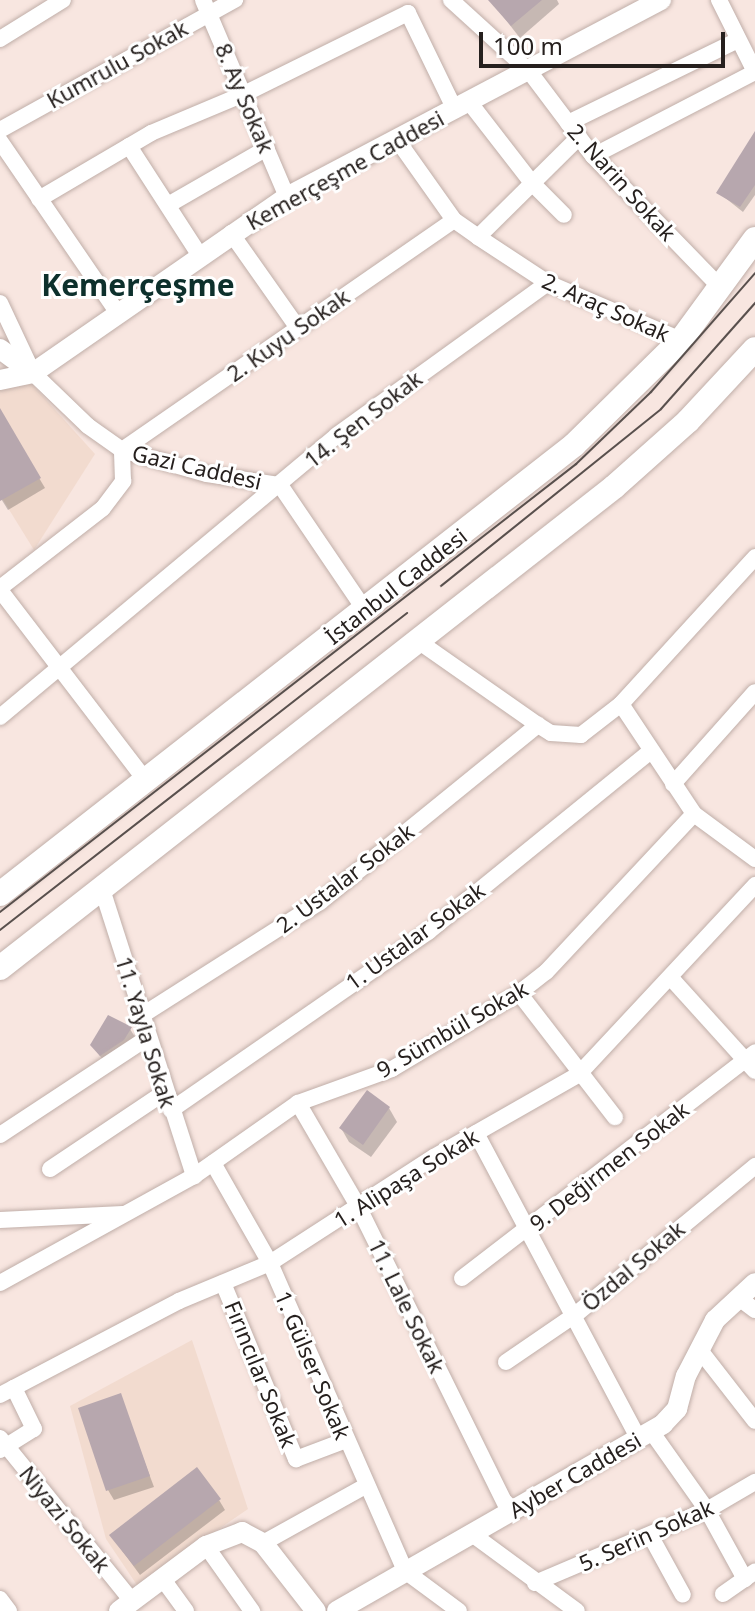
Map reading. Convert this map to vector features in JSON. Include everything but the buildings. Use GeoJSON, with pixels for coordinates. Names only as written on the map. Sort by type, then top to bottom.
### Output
{"type":"FeatureCollection","features":[{"type":"Feature","properties":{"kind":"highway","name":"İstanbul Caddesi"},"geometry":{"type":"LineString","coordinates":[[0,894],[574,445],[681,340],[755,239]]}},
{"type":"Feature","properties":{"kind":"highway"},"geometry":{"type":"LineString","coordinates":[[0,968],[614,487],[751,361]]}},
{"type":"Feature","properties":{"kind":"main road","name":"Kemerçeşme Caddesi"},"geometry":{"type":"LineString","coordinates":[[0,380],[33,373],[199,254],[287,197],[661,0]]}},
{"type":"Feature","properties":{"kind":"main road","name":"Gazi Caddesi"},"geometry":{"type":"LineString","coordinates":[[0,349],[33,373]]}},
{"type":"Feature","properties":{"kind":"main road","name":"Ayber Caddesi"},"geometry":{"type":"LineString","coordinates":[[337,1611],[645,1434],[677,1409],[699,1349],[715,1320],[747,1304],[755,1283]]}},
{"type":"Feature","properties":{"kind":"main road"},"geometry":{"type":"LineString","coordinates":[[125,1606],[206,1546],[233,1532],[263,1543],[316,1611]]}},
{"type":"Feature","properties":{"kind":"street"},"geometry":{"type":"LineString","coordinates":[[0,39],[63,0]]}},
{"type":"Feature","properties":{"kind":"street","name":"Kumrulu Sokak"},"geometry":{"type":"LineString","coordinates":[[0,130],[206,7],[235,0]]}},
{"type":"Feature","properties":{"kind":"street","name":"2. Narin Sokak"},"geometry":{"type":"LineString","coordinates":[[451,0],[529,71],[593,156],[721,288]]}},
{"type":"Feature","properties":{"kind":"street"},"geometry":{"type":"LineString","coordinates":[[593,156],[755,72],[719,0]]}},
{"type":"Feature","properties":{"kind":"street","name":"8. Ay Sokak"},"geometry":{"type":"LineString","coordinates":[[206,7],[287,197]]}},
{"type":"Feature","properties":{"kind":"street"},"geometry":{"type":"LineString","coordinates":[[39,199],[129,146],[244,94],[408,13],[462,106],[564,215]]}},
{"type":"Feature","properties":{"kind":"street"},"geometry":{"type":"LineString","coordinates":[[568,123],[738,40]]}},
{"type":"Feature","properties":{"kind":"street"},"geometry":{"type":"LineString","coordinates":[[478,237],[579,137]]}},
{"type":"Feature","properties":{"kind":"street"},"geometry":{"type":"LineString","coordinates":[[0,141],[117,312]]}},
{"type":"Feature","properties":{"kind":"street","name":"2. Araç Sokak"},"geometry":{"type":"LineString","coordinates":[[398,141],[454,220],[478,237],[548,283],[681,340]]}},
{"type":"Feature","properties":{"kind":"street"},"geometry":{"type":"LineString","coordinates":[[129,146],[199,254]]}},
{"type":"Feature","properties":{"kind":"street"},"geometry":{"type":"LineString","coordinates":[[168,205],[267,148]]}},
{"type":"Feature","properties":{"kind":"street","name":"2. Kuyu Sokak"},"geometry":{"type":"LineString","coordinates":[[122,450],[454,220]]}},
{"type":"Feature","properties":{"kind":"street"},"geometry":{"type":"LineString","coordinates":[[231,233],[298,328]]}},
{"type":"Feature","properties":{"kind":"street","name":"14. Şen Sokak"},"geometry":{"type":"LineString","coordinates":[[0,717],[61,670],[337,435],[548,283]]}},
{"type":"Feature","properties":{"kind":"street"},"geometry":{"type":"LineString","coordinates":[[0,303],[33,373]]}},
{"type":"Feature","properties":{"kind":"street","name":"Gazi Caddesi"},"geometry":{"type":"LineString","coordinates":[[33,373],[88,426],[122,450],[207,474],[280,485],[365,610]]}},
{"type":"Feature","properties":{"kind":"street"},"geometry":{"type":"LineString","coordinates":[[122,450],[123,481],[103,508],[0,589],[146,781]]}},
{"type":"Feature","properties":{"kind":"street"},"geometry":{"type":"LineString","coordinates":[[418,641],[551,733],[581,735],[621,704],[755,557]]}},
{"type":"Feature","properties":{"kind":"street"},"geometry":{"type":"LineString","coordinates":[[673,784],[755,692]]}},
{"type":"Feature","properties":{"kind":"street"},"geometry":{"type":"LineString","coordinates":[[621,704],[694,814],[755,859]]}},
{"type":"Feature","properties":{"kind":"street","name":"2. Ustalar Sokak"},"geometry":{"type":"LineString","coordinates":[[141,1016],[320,902],[538,725]]}},
{"type":"Feature","properties":{"kind":"street","name":"1. Ustalar Sokak"},"geometry":{"type":"LineString","coordinates":[[171,1110],[428,932],[651,751]]}},
{"type":"Feature","properties":{"kind":"street","name":"9. Sümbül Sokak"},"geometry":{"type":"LineString","coordinates":[[0,1283],[194,1176],[298,1103],[392,1069],[519,993],[546,972],[694,814]]}},
{"type":"Feature","properties":{"kind":"street","name":"1. Alipaşa Sokak"},"geometry":{"type":"LineString","coordinates":[[7,1391],[223,1283],[270,1263],[476,1133],[578,1075],[755,885]]}},
{"type":"Feature","properties":{"kind":"street","name":"11. Yayla Sokak"},"geometry":{"type":"LineString","coordinates":[[101,886],[147,1038],[194,1176]]}},
{"type":"Feature","properties":{"kind":"street"},"geometry":{"type":"LineString","coordinates":[[671,978],[752,1061]]}},
{"type":"Feature","properties":{"kind":"street"},"geometry":{"type":"LineString","coordinates":[[519,993],[578,1075],[615,1117]]}},
{"type":"Feature","properties":{"kind":"street"},"geometry":{"type":"LineString","coordinates":[[0,1135],[147,1038]]}},
{"type":"Feature","properties":{"kind":"street","name":"9. Değirmen Sokak"},"geometry":{"type":"LineString","coordinates":[[462,1278],[752,1061]]}},
{"type":"Feature","properties":{"kind":"street"},"geometry":{"type":"LineString","coordinates":[[50,1169],[165,1092]]}},
{"type":"Feature","properties":{"kind":"street","name":"11. Lale Sokak"},"geometry":{"type":"LineString","coordinates":[[298,1103],[359,1208],[510,1513]]}},
{"type":"Feature","properties":{"kind":"street"},"geometry":{"type":"LineString","coordinates":[[476,1133],[527,1231],[645,1434],[707,1510],[750,1575],[723,1594]]}},
{"type":"Feature","properties":{"kind":"street","name":"1. Gülser Sokak"},"geometry":{"type":"LineString","coordinates":[[213,1163],[270,1263],[405,1571]]}},
{"type":"Feature","properties":{"kind":"street","name":"Özdal Sokak"},"geometry":{"type":"LineString","coordinates":[[506,1362],[575,1315],[755,1166]]}},
{"type":"Feature","properties":{"kind":"street"},"geometry":{"type":"LineString","coordinates":[[0,1220],[129,1214]]}},
{"type":"Feature","properties":{"kind":"street","name":"Fırıncılar Sokak"},"geometry":{"type":"LineString","coordinates":[[223,1283],[296,1459],[346,1440]]}},
{"type":"Feature","properties":{"kind":"street"},"geometry":{"type":"LineString","coordinates":[[699,1349],[755,1421]]}},
{"type":"Feature","properties":{"kind":"street"},"geometry":{"type":"LineString","coordinates":[[2,1445],[34,1429],[7,1391]]}},
{"type":"Feature","properties":{"kind":"street","name":"Niyazi Sokak"},"geometry":{"type":"LineString","coordinates":[[2,1445],[125,1606]]}},
{"type":"Feature","properties":{"kind":"street","name":"5. Serin Sokak"},"geometry":{"type":"LineString","coordinates":[[535,1583],[707,1510],[755,1482]]}},
{"type":"Feature","properties":{"kind":"street"},"geometry":{"type":"LineString","coordinates":[[263,1543],[367,1485]]}},
{"type":"Feature","properties":{"kind":"street"},"geometry":{"type":"LineString","coordinates":[[472,1534],[577,1611]]}},
{"type":"Feature","properties":{"kind":"street"},"geometry":{"type":"LineString","coordinates":[[650,1535],[683,1595]]}},
{"type":"Feature","properties":{"kind":"street"},"geometry":{"type":"LineString","coordinates":[[206,1546],[252,1611]]}},
{"type":"Feature","properties":{"kind":"street"},"geometry":{"type":"LineString","coordinates":[[405,1571],[459,1611]]}},
{"type":"Feature","properties":{"kind":"street"},"geometry":{"type":"LineString","coordinates":[[162,1578],[186,1611]]}},
{"type":"Feature","properties":{"kind":"street"},"geometry":{"type":"LineString","coordinates":[[0,1599],[9,1611]]}},
{"type":"Feature","properties":{"kind":"shaded area"},"geometry":{"type":"Polygon","coordinates":[[[30,382],[95,454],[34,550],[0,495],[0,387],[30,382]]]}},
{"type":"Feature","properties":{"kind":"shaded area"},"geometry":{"type":"Polygon","coordinates":[[[192,1340],[248,1509],[137,1585],[106,1539],[70,1406],[192,1340]]]}},
{"type":"Feature","properties":{"kind":"tram line"},"geometry":{"type":"LineString","coordinates":[[0,912],[576,464],[651,392],[755,273]]}},
{"type":"Feature","properties":{"kind":"tram line"},"geometry":{"type":"LineString","coordinates":[[441,586],[661,409],[755,303]]}},
{"type":"Feature","properties":{"kind":"tram line"},"geometry":{"type":"LineString","coordinates":[[0,930],[407,613]]}},
{"type":"Feature","properties":{"kind":"district","name":"Kemerçeşme"},"geometry":{"type":"Point","coordinates":[138,285]}}]}
